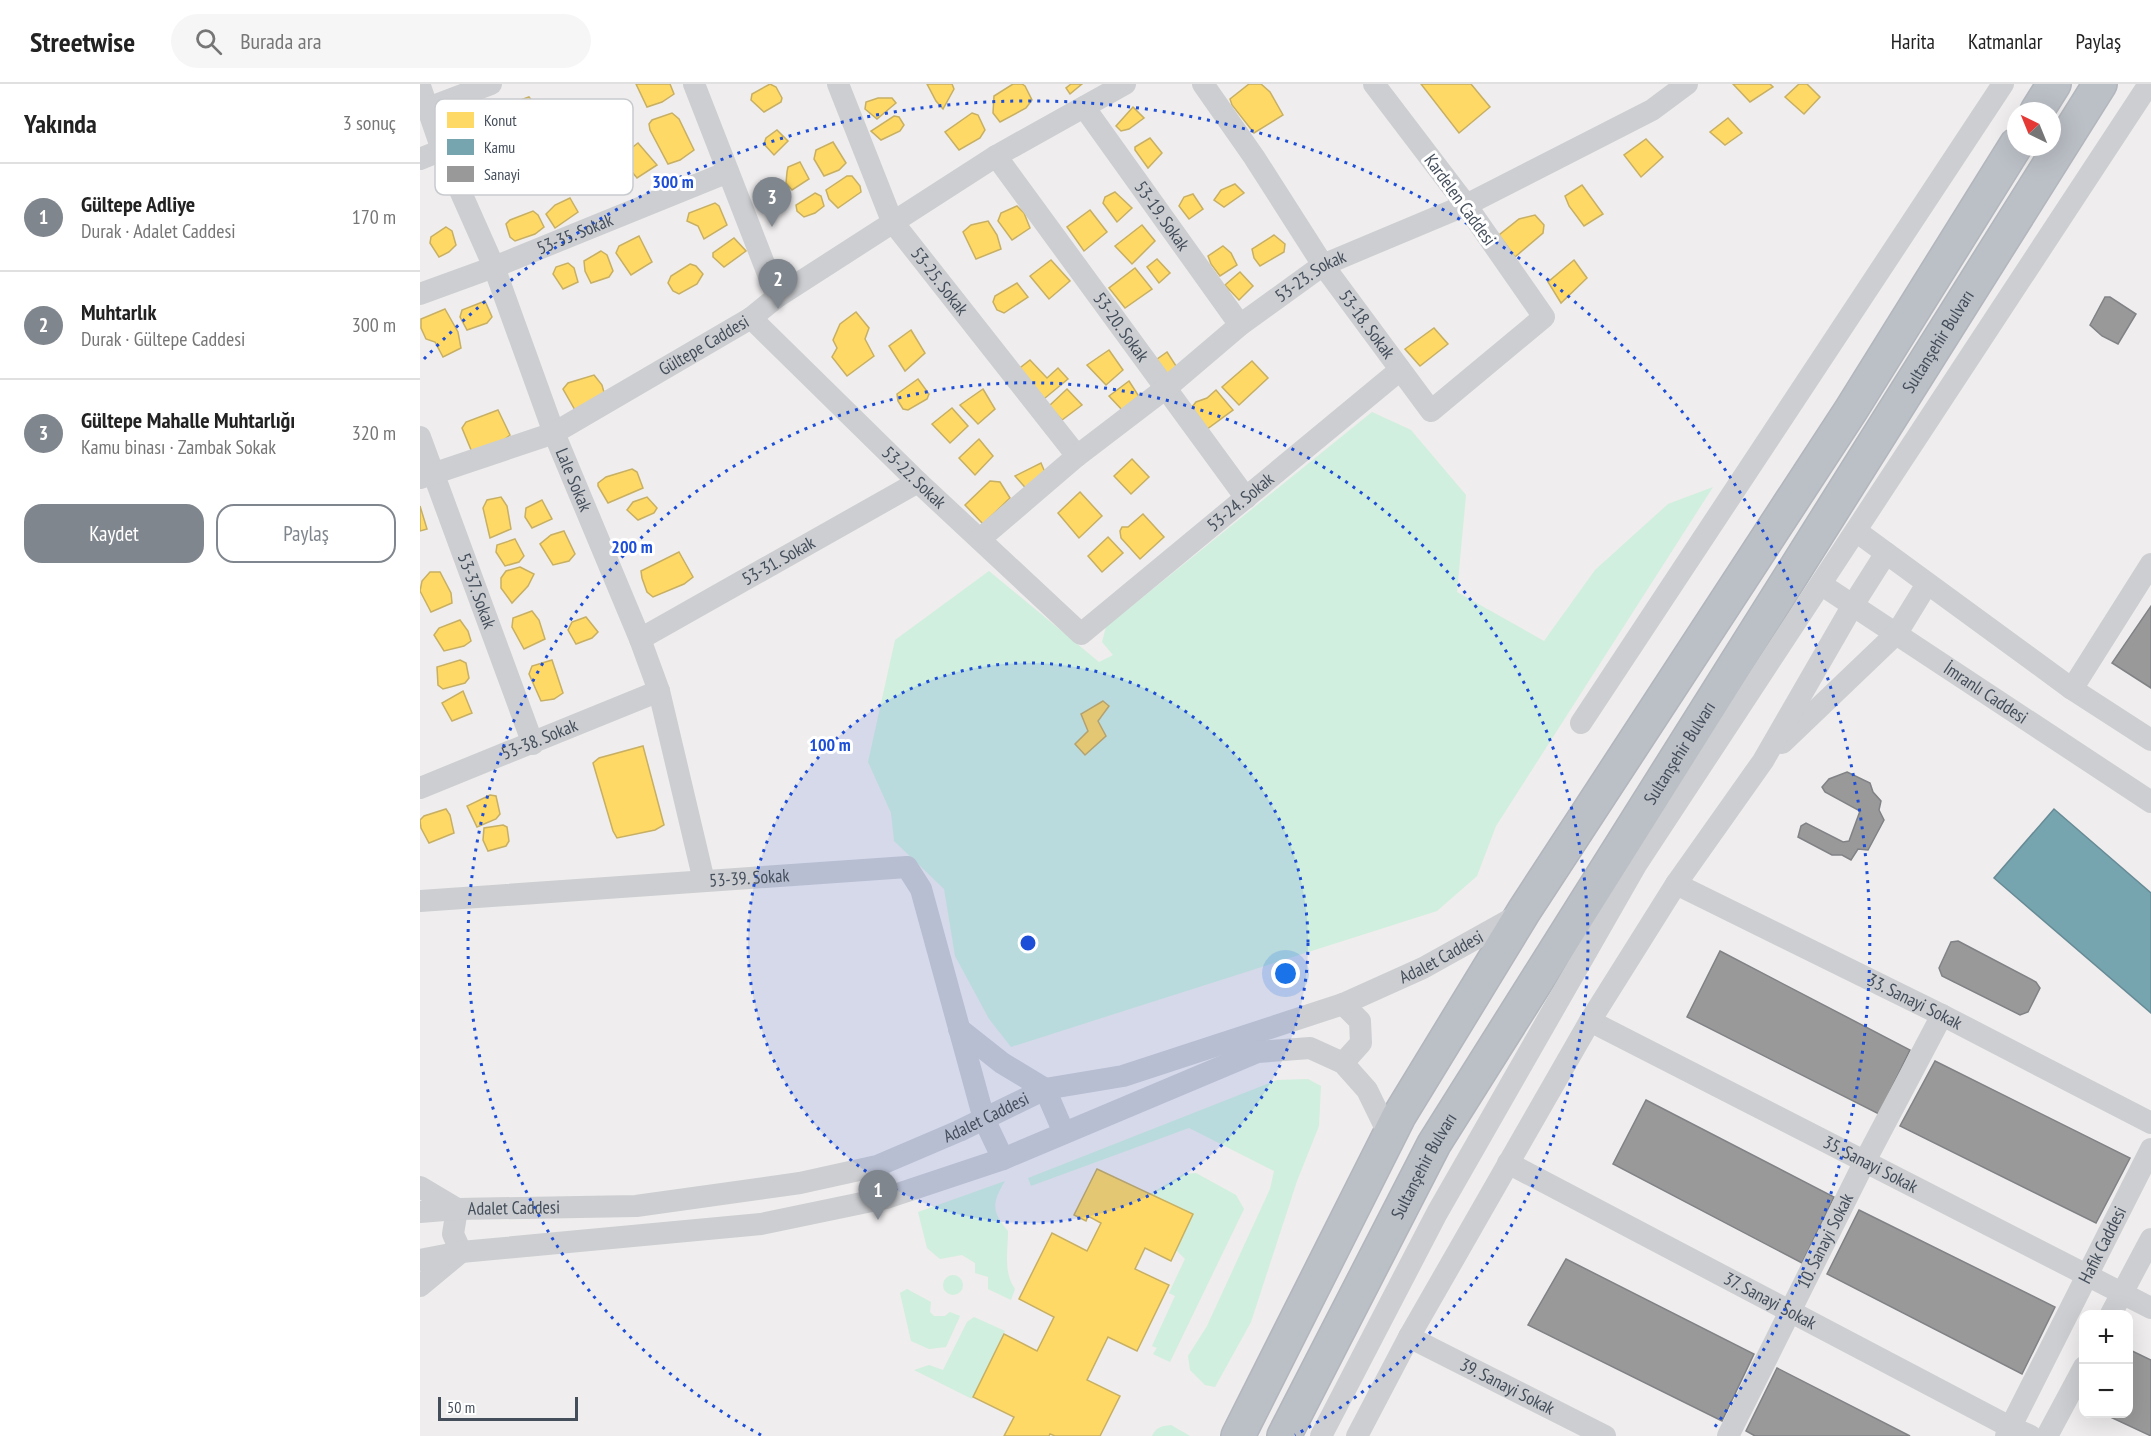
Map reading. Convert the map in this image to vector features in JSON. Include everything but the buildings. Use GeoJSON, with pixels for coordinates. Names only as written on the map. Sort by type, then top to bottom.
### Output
{"type":"FeatureCollection","features":[{"type":"Feature","properties":{"kind":"highway"},"geometry":{"type":"LineString","coordinates":[[2043,102],[2054,84]]}},
{"type":"Feature","properties":{"kind":"highway","name":"Sultanşehir Bulvarı"},"geometry":{"type":"LineString","coordinates":[[1284,1436],[1434,1144],[2100,84]]}},
{"type":"Feature","properties":{"kind":"highway"},"geometry":{"type":"LineString","coordinates":[[1238,1436],[1389,1135],[1524,911],[1851,410],[2009,156]]}},
{"type":"Feature","properties":{"kind":"street"},"geometry":{"type":"LineString","coordinates":[[452,99],[491,84]]}},
{"type":"Feature","properties":{"kind":"street"},"geometry":{"type":"LineString","coordinates":[[693,84],[777,297]]}},
{"type":"Feature","properties":{"kind":"street","name":"53-25. Sokak"},"geometry":{"type":"LineString","coordinates":[[838,84],[892,221],[1077,456]]}},
{"type":"Feature","properties":{"kind":"street","name":"Gültepe Caddesi"},"geometry":{"type":"LineString","coordinates":[[426,476],[554,433],[751,318],[777,297],[996,156],[1125,84]]}},
{"type":"Feature","properties":{"kind":"street","name":"53-18. Sokak"},"geometry":{"type":"LineString","coordinates":[[1203,84],[1254,157],[1323,265],[1431,411],[1544,317]]}},
{"type":"Feature","properties":{"kind":"street","name":"Kardelen Caddesi"},"geometry":{"type":"LineString","coordinates":[[1374,84],[1466,205],[1544,317]]}},
{"type":"Feature","properties":{"kind":"street","name":"53-23. Sokak"},"geometry":{"type":"LineString","coordinates":[[980,539],[1077,456],[1166,388],[1240,325],[1323,265],[1466,205],[1652,110],[1687,84]]}},
{"type":"Feature","properties":{"kind":"street"},"geometry":{"type":"LineString","coordinates":[[1581,723],[2003,84]]}},
{"type":"Feature","properties":{"kind":"street"},"geometry":{"type":"LineString","coordinates":[[1321,1436],[1437,1213],[1636,865],[2149,84]]}},
{"type":"Feature","properties":{"kind":"street","name":"Lale Sokak"},"geometry":{"type":"LineString","coordinates":[[420,86],[435,129]]}},
{"type":"Feature","properties":{"kind":"street"},"geometry":{"type":"LineString","coordinates":[[428,108],[435,105]]}},
{"type":"Feature","properties":{"kind":"street","name":"53-19. Sokak"},"geometry":{"type":"LineString","coordinates":[[1084,107],[1240,325]]}},
{"type":"Feature","properties":{"kind":"street"},"geometry":{"type":"LineString","coordinates":[[420,159],[435,153]]}},
{"type":"Feature","properties":{"kind":"street","name":"53-20. Sokak"},"geometry":{"type":"LineString","coordinates":[[996,156],[1246,498]]}},
{"type":"Feature","properties":{"kind":"street","name":"53-35. Sokak"},"geometry":{"type":"LineString","coordinates":[[420,294],[494,267],[728,172]]}},
{"type":"Feature","properties":{"kind":"street","name":"Lale Sokak"},"geometry":{"type":"LineString","coordinates":[[462,195],[494,267],[554,433],[640,639],[659,691],[704,881]]}},
{"type":"Feature","properties":{"kind":"street","name":"53-22. Sokak"},"geometry":{"type":"LineString","coordinates":[[751,318],[918,482],[1081,634]]}},
{"type":"Feature","properties":{"kind":"street","name":"53-24. Sokak"},"geometry":{"type":"LineString","coordinates":[[1081,634],[1400,370]]}},
{"type":"Feature","properties":{"kind":"street","name":"53-37. Sokak"},"geometry":{"type":"LineString","coordinates":[[420,437],[426,476],[533,744]]}},
{"type":"Feature","properties":{"kind":"street","name":"53-31. Sokak"},"geometry":{"type":"LineString","coordinates":[[640,639],[918,482]]}},
{"type":"Feature","properties":{"kind":"street"},"geometry":{"type":"LineString","coordinates":[[1856,531],[2072,689],[2151,740]]}},
{"type":"Feature","properties":{"kind":"street"},"geometry":{"type":"LineString","coordinates":[[1357,1436],[1409,1337],[1590,1021],[1676,884],[1763,761],[1853,605],[1886,553]]}},
{"type":"Feature","properties":{"kind":"street"},"geometry":{"type":"LineString","coordinates":[[2072,689],[2151,564]]}},
{"type":"Feature","properties":{"kind":"street"},"geometry":{"type":"LineString","coordinates":[[1763,761],[1897,633],[1928,584]]}},
{"type":"Feature","properties":{"kind":"street","name":"İmranlı Caddesi"},"geometry":{"type":"LineString","coordinates":[[1822,585],[2151,802]]}},
{"type":"Feature","properties":{"kind":"street","name":"53-38. Sokak"},"geometry":{"type":"LineString","coordinates":[[420,788],[659,691]]}},
{"type":"Feature","properties":{"kind":"street","name":"53-39. Sokak"},"geometry":{"type":"LineString","coordinates":[[420,901],[907,867],[921,889],[984,1119],[1003,1159]]}},
{"type":"Feature","properties":{"kind":"street","name":"33. Sanayi Sokak"},"geometry":{"type":"LineString","coordinates":[[1676,884],[1942,1015],[2151,1123]]}},
{"type":"Feature","properties":{"kind":"street","name":"Adalet Caddesi"},"geometry":{"type":"LineString","coordinates":[[420,1212],[457,1209],[636,1206],[800,1184],[877,1166],[984,1119],[1045,1089],[1123,1076],[1343,1004],[1423,968],[1524,911]]}},
{"type":"Feature","properties":{"kind":"street"},"geometry":{"type":"LineString","coordinates":[[1343,1004],[1360,1021],[1361,1043],[1343,1063]]}},
{"type":"Feature","properties":{"kind":"street","name":"10. Sanayi Sokak"},"geometry":{"type":"LineString","coordinates":[[1728,1436],[1865,1161],[1942,1015]]}},
{"type":"Feature","properties":{"kind":"street","name":"35. Sanayi Sokak"},"geometry":{"type":"LineString","coordinates":[[1590,1021],[2151,1308]]}},
{"type":"Feature","properties":{"kind":"street"},"geometry":{"type":"LineString","coordinates":[[959,1029],[1002,1063],[1045,1089],[1064,1133]]}},
{"type":"Feature","properties":{"kind":"street","name":"Adalet Caddesi"},"geometry":{"type":"LineString","coordinates":[[420,1260],[461,1252],[760,1224],[886,1198],[1003,1159],[1257,1052],[1310,1048],[1343,1063],[1367,1090],[1389,1135]]}},
{"type":"Feature","properties":{"kind":"street","name":"Hafik Caddesi"},"geometry":{"type":"LineString","coordinates":[[2008,1432],[2151,1149]]}},
{"type":"Feature","properties":{"kind":"street","name":"37. Sanayi Sokak"},"geometry":{"type":"LineString","coordinates":[[1508,1163],[1791,1312],[2008,1432],[2031,1436]]}},
{"type":"Feature","properties":{"kind":"street"},"geometry":{"type":"LineString","coordinates":[[420,1187],[457,1209],[453,1234],[461,1252],[420,1286]]}},
{"type":"Feature","properties":{"kind":"street"},"geometry":{"type":"LineString","coordinates":[[2113,1310],[2151,1239]]}},
{"type":"Feature","properties":{"kind":"street","name":"39. Sanayi Sokak"},"geometry":{"type":"LineString","coordinates":[[1409,1337],[1605,1436]]}},
{"type":"Feature","properties":{"kind":"street"},"geometry":{"type":"LineString","coordinates":[[2047,1436],[2079,1375]]}},
{"type":"Feature","properties":{"kind":"green space"},"geometry":{"type":"Polygon","coordinates":[[[1372,412],[1411,430],[1466,495],[1457,592],[1544,641],[1595,570],[1668,504],[1713,487],[1496,826],[1477,876],[1437,911],[1011,1047],[989,1019],[955,956],[944,889],[894,841],[891,813],[868,762],[895,640],[989,571],[1099,662],[1113,655],[1102,642],[1106,627],[1372,412]]]}},
{"type":"Feature","properties":{"kind":"green space"},"geometry":{"type":"Polygon","coordinates":[[[1308,1079],[1321,1086],[1319,1126],[1297,1181],[1251,1322],[1215,1387],[1205,1385],[1190,1370],[1188,1356],[1207,1326],[1270,1189],[1274,1171],[1189,1128],[1031,1186],[1028,1178],[1277,1080],[1308,1079]]]}},
{"type":"Feature","properties":{"kind":"green space"},"geometry":{"type":"Polygon","coordinates":[[[1196,1173],[1236,1195],[1244,1209],[1170,1362],[1153,1354],[1157,1348],[1152,1346],[1175,1296],[1169,1293],[1185,1259],[1176,1250],[1193,1214],[1150,1194],[1183,1174],[1196,1173]]]}},
{"type":"Feature","properties":{"kind":"green space"},"geometry":{"type":"Polygon","coordinates":[[[1005,1181],[995,1207],[1008,1231],[1008,1269],[1015,1289],[1011,1300],[988,1289],[988,1277],[975,1273],[975,1263],[962,1255],[940,1259],[927,1248],[918,1212],[1005,1181]]]}},
{"type":"Feature","properties":{"kind":"green space"},"geometry":{"type":"Polygon","coordinates":[[[949,1275],[957,1275],[963,1281],[963,1289],[957,1295],[949,1295],[943,1289],[943,1281],[949,1275]]]}},
{"type":"Feature","properties":{"kind":"green space"},"geometry":{"type":"Polygon","coordinates":[[[907,1289],[931,1302],[930,1312],[934,1316],[945,1316],[950,1312],[960,1316],[946,1347],[929,1349],[911,1341],[900,1293],[907,1289]]]}},
{"type":"Feature","properties":{"kind":"green space"},"geometry":{"type":"Polygon","coordinates":[[[974,1317],[1005,1331],[972,1399],[914,1370],[929,1365],[943,1370],[967,1322],[974,1317]]]}},
{"type":"Feature","properties":{"kind":"green space"},"geometry":{"type":"Polygon","coordinates":[[[1171,1425],[1190,1436],[1152,1436],[1160,1428],[1171,1425]]]}},
{"type":"Feature","properties":{"kind":"place","name":"Gültepe Mahalle Muhtarlığı"},"geometry":{"type":"Point","coordinates":[772,227]}},
{"type":"Feature","properties":{"kind":"place","name":"Muhtarlık"},"geometry":{"type":"Point","coordinates":[778,309]}},
{"type":"Feature","properties":{"kind":"place","name":"Gültepe Adliye"},"geometry":{"type":"Point","coordinates":[878,1220]}}]}
